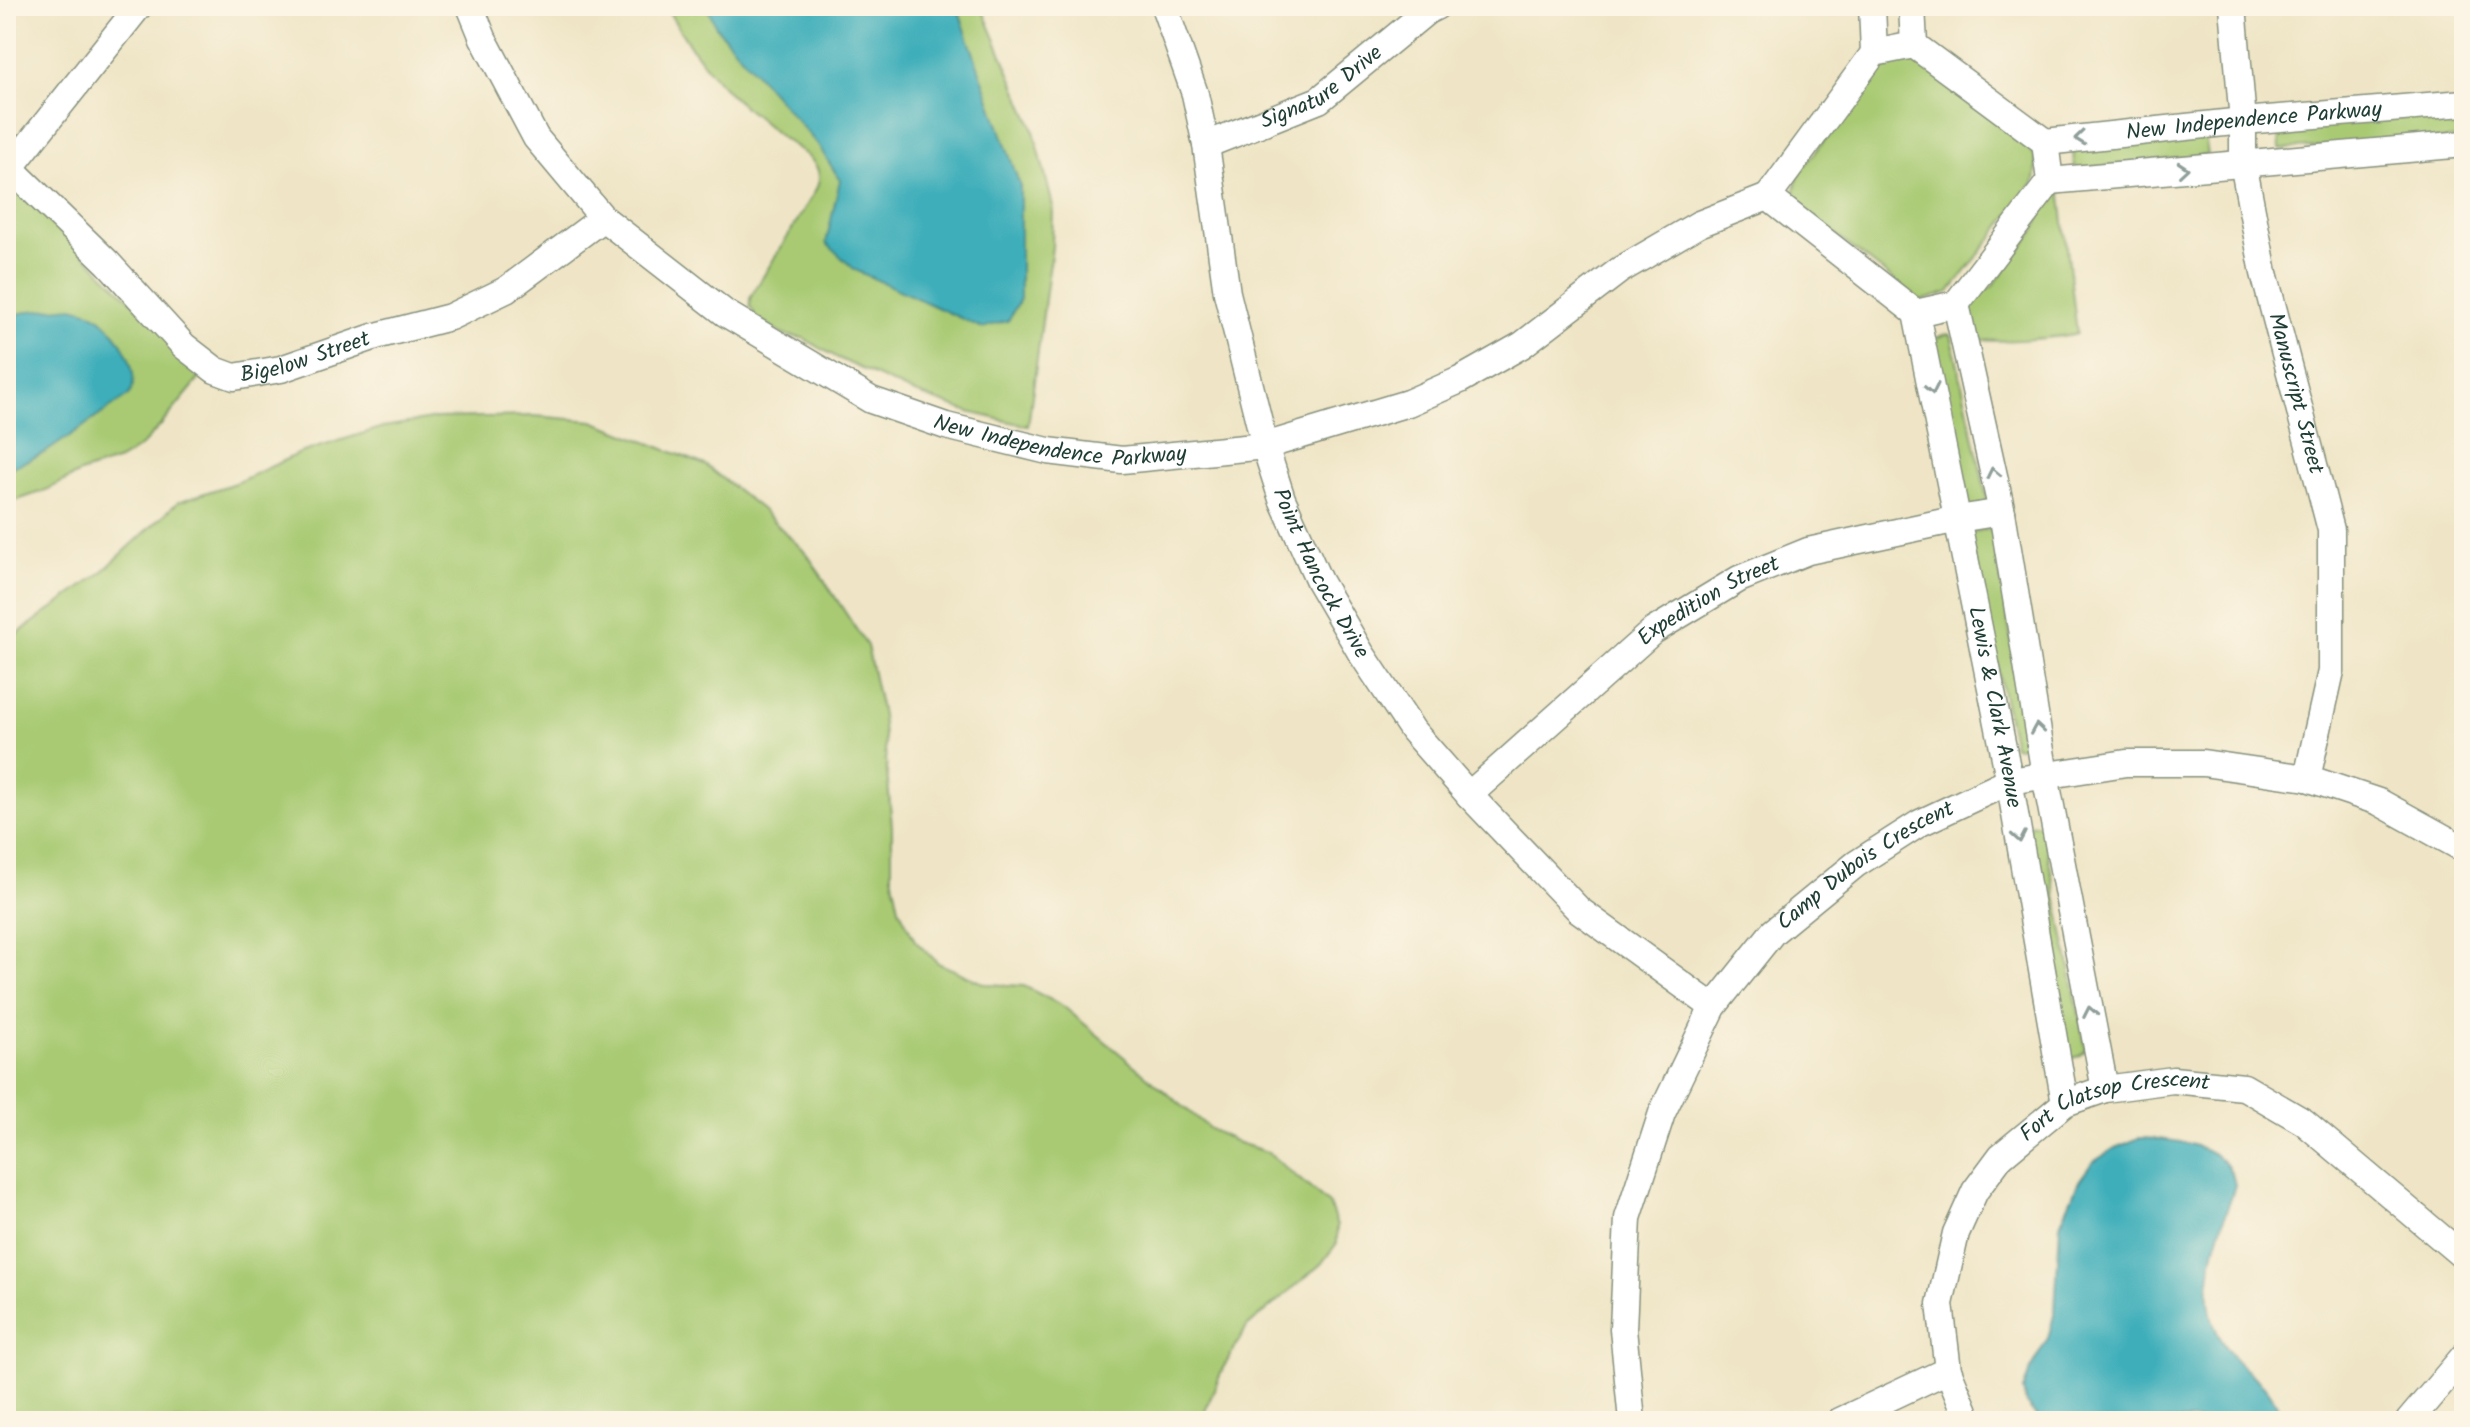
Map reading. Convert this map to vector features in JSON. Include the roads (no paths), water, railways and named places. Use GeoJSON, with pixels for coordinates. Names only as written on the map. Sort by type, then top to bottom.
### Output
{"type":"FeatureCollection","features":[{"type":"Feature","properties":{"kind":"street"},"geometry":{"type":"LineString","coordinates":[[8,165],[139,6]]}},
{"type":"Feature","properties":{"kind":"street","name":"New Independence Parkway"},"geometry":{"type":"LineString","coordinates":[[470,6],[483,38],[536,138],[603,218],[725,313],[871,400],[946,426],[1048,451],[1122,460],[1265,446],[1408,403],[1460,380],[1522,345],[1620,270],[1699,224],[1768,197]]}},
{"type":"Feature","properties":{"kind":"street","name":"Point Hancock Drive"},"geometry":{"type":"LineString","coordinates":[[1164,6],[1195,94],[1206,145],[1227,293],[1265,446],[1282,499],[1319,581],[1361,653],[1413,731],[1469,795],[1579,910],[1713,1007]]}},
{"type":"Feature","properties":{"kind":"street"},"geometry":{"type":"LineString","coordinates":[[1872,6],[1874,53],[1768,197],[1916,313],[1956,304],[2050,181],[2045,142],[1914,45],[1874,53]]}},
{"type":"Feature","properties":{"kind":"street"},"geometry":{"type":"LineString","coordinates":[[1912,6],[1914,45]]}},
{"type":"Feature","properties":{"kind":"street","name":"Manuscript Street"},"geometry":{"type":"LineString","coordinates":[[2233,6],[2243,121],[2243,163],[2264,273],[2331,530],[2331,671],[2307,778]]}},
{"type":"Feature","properties":{"kind":"street","name":"Signature Drive"},"geometry":{"type":"LineString","coordinates":[[1206,145],[1319,100],[1432,8]]}},
{"type":"Feature","properties":{"kind":"street","name":"New Independence Parkway"},"geometry":{"type":"LineString","coordinates":[[2045,142],[2243,121],[2464,103]]}},
{"type":"Feature","properties":{"kind":"street","name":"New Independence Parkway"},"geometry":{"type":"LineString","coordinates":[[2050,181],[2464,144]]}},
{"type":"Feature","properties":{"kind":"street","name":"Bigelow Street"},"geometry":{"type":"LineString","coordinates":[[8,165],[108,263],[184,346],[215,370],[234,377],[281,369],[376,336],[450,317],[506,290],[603,218]]}},
{"type":"Feature","properties":{"kind":"street","name":"Lewis & Clark Avenue"},"geometry":{"type":"LineString","coordinates":[[1956,304],[2002,512],[2045,775],[2105,1089]]}},
{"type":"Feature","properties":{"kind":"street","name":"Lewis & Clark Avenue"},"geometry":{"type":"LineString","coordinates":[[1916,313],[2010,781],[2065,1103]]}},
{"type":"Feature","properties":{"kind":"street","name":"Expedition Street"},"geometry":{"type":"LineString","coordinates":[[1469,795],[1653,631],[1739,579],[1808,551],[2002,512]]}},
{"type":"Feature","properties":{"kind":"street","name":"Camp Dubois Crescent"},"geometry":{"type":"LineString","coordinates":[[1632,1421],[1623,1329],[1628,1218],[1662,1113],[1713,1007],[1773,932],[1856,864],[1920,823],[2010,781],[2126,763],[2203,763],[2307,778],[2379,802],[2464,849]]}},
{"type":"Feature","properties":{"kind":"street","name":"Fort Clatsop Crescent"},"geometry":{"type":"LineString","coordinates":[[1969,1421],[1948,1370],[1940,1304],[1956,1233],[1975,1191],[2001,1156],[2065,1103],[2105,1089],[2173,1080],[2244,1087],[2304,1122],[2464,1257]]}},
{"type":"Feature","properties":{"kind":"street"},"geometry":{"type":"LineString","coordinates":[[2409,1421],[2464,1356]]}},
{"type":"Feature","properties":{"kind":"street"},"geometry":{"type":"LineString","coordinates":[[1840,1421],[1948,1370]]}},
{"type":"Feature","properties":{"kind":"water"},"geometry":{"type":"Polygon","coordinates":[[[707,6],[957,6],[1020,186],[1020,299],[1008,321],[982,328],[855,270],[826,243],[840,180],[818,145],[716,27],[707,6]]]}},
{"type":"Feature","properties":{"kind":"water"},"geometry":{"type":"Polygon","coordinates":[[[73,307],[101,319],[118,338],[133,374],[129,395],[46,452],[6,470],[6,317],[73,307]]]}},
{"type":"Feature","properties":{"kind":"water"},"geometry":{"type":"Polygon","coordinates":[[[2139,1138],[2198,1146],[2222,1160],[2231,1171],[2235,1185],[2210,1272],[2211,1316],[2219,1336],[2236,1360],[2263,1385],[2280,1408],[2306,1421],[2040,1421],[2026,1404],[2023,1391],[2030,1370],[2048,1338],[2055,1311],[2060,1224],[2079,1181],[2092,1163],[2115,1148],[2139,1138]]]}}]}
